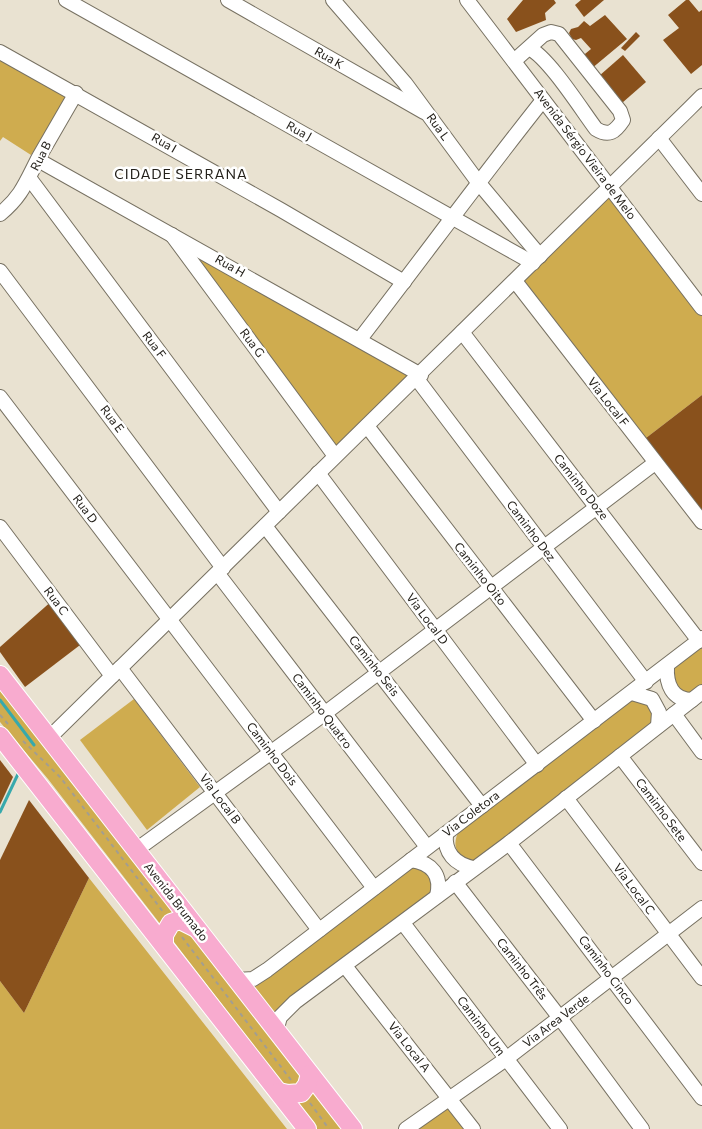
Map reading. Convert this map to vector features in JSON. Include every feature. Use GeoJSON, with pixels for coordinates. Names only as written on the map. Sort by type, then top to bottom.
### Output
{"type":"FeatureCollection","features":[{"type":"Feature","properties":{"kind":"main road","name":"Avenida Brumado"},"geometry":{"type":"LineString","coordinates":[[0,675],[196,928],[277,1028],[353,1129]]}},
{"type":"Feature","properties":{"kind":"main road"},"geometry":{"type":"LineString","coordinates":[[0,736],[307,1129]]}},
{"type":"Feature","properties":{"kind":"main road"},"geometry":{"type":"LineString","coordinates":[[164,944],[164,935],[171,923],[180,920],[196,928]]}},
{"type":"Feature","properties":{"kind":"main road"},"geometry":{"type":"LineString","coordinates":[[279,1092],[288,1094],[301,1092],[307,1085],[310,1074]]}},
{"type":"Feature","properties":{"kind":"street","name":"Rua J"},"geometry":{"type":"LineString","coordinates":[[66,0],[453,218],[537,260]]}},
{"type":"Feature","properties":{"kind":"street","name":"Rua K"},"geometry":{"type":"LineString","coordinates":[[228,0],[431,116]]}},
{"type":"Feature","properties":{"kind":"street","name":"Rua L"},"geometry":{"type":"LineString","coordinates":[[333,0],[431,116],[537,260]]}},
{"type":"Feature","properties":{"kind":"street","name":"Avenida Sérgio Vieira de Melo"},"geometry":{"type":"LineString","coordinates":[[467,0],[700,304]]}},
{"type":"Feature","properties":{"kind":"street"},"geometry":{"type":"LineString","coordinates":[[514,61],[528,48],[543,35],[551,32],[559,34],[620,111],[623,120],[617,130],[612,133],[603,133],[596,129],[545,62],[528,48]]}},
{"type":"Feature","properties":{"kind":"street","name":"Rua I"},"geometry":{"type":"LineString","coordinates":[[0,52],[76,93],[404,282]]}},
{"type":"Feature","properties":{"kind":"street","name":"Rua B"},"geometry":{"type":"LineString","coordinates":[[0,214],[19,196],[30,179],[38,160],[76,93]]}},
{"type":"Feature","properties":{"kind":"street"},"geometry":{"type":"LineString","coordinates":[[49,738],[335,456],[419,377],[462,332],[702,96]]}},
{"type":"Feature","properties":{"kind":"street"},"geometry":{"type":"LineString","coordinates":[[360,340],[453,218],[478,182],[543,100]]}},
{"type":"Feature","properties":{"kind":"street"},"geometry":{"type":"LineString","coordinates":[[659,138],[702,194]]}},
{"type":"Feature","properties":{"kind":"street","name":"Rua H"},"geometry":{"type":"LineString","coordinates":[[38,160],[360,340],[419,377]]}},
{"type":"Feature","properties":{"kind":"street","name":"Rua F"},"geometry":{"type":"LineString","coordinates":[[30,179],[279,512]]}},
{"type":"Feature","properties":{"kind":"street","name":"Rua G"},"geometry":{"type":"LineString","coordinates":[[168,231],[335,456]]}},
{"type":"Feature","properties":{"kind":"street","name":"Rua E"},"geometry":{"type":"LineString","coordinates":[[0,271],[220,571]]}},
{"type":"Feature","properties":{"kind":"street","name":"Via Local F"},"geometry":{"type":"LineString","coordinates":[[515,281],[655,464],[701,518]]}},
{"type":"Feature","properties":{"kind":"street","name":"Caminho Doze"},"geometry":{"type":"LineString","coordinates":[[462,332],[701,640]]}},
{"type":"Feature","properties":{"kind":"street","name":"Caminho Dez"},"geometry":{"type":"LineString","coordinates":[[419,377],[646,682]]}},
{"type":"Feature","properties":{"kind":"street","name":"Rua D"},"geometry":{"type":"LineString","coordinates":[[0,397],[170,620]]}},
{"type":"Feature","properties":{"kind":"street","name":"Caminho Oito"},"geometry":{"type":"LineString","coordinates":[[367,426],[594,721]]}},
{"type":"Feature","properties":{"kind":"street"},"geometry":{"type":"LineString","coordinates":[[136,850],[324,714],[655,464]]}},
{"type":"Feature","properties":{"kind":"street","name":"Via Local D"},"geometry":{"type":"LineString","coordinates":[[318,473],[537,765]]}},
{"type":"Feature","properties":{"kind":"street","name":"Caminho Seis"},"geometry":{"type":"LineString","coordinates":[[265,526],[482,806]]}},
{"type":"Feature","properties":{"kind":"street","name":"Rua C"},"geometry":{"type":"LineString","coordinates":[[0,527],[116,672]]}},
{"type":"Feature","properties":{"kind":"street","name":"Caminho Quatro"},"geometry":{"type":"LineString","coordinates":[[220,571],[324,714],[427,848]]}},
{"type":"Feature","properties":{"kind":"street","name":"Caminho Dois"},"geometry":{"type":"LineString","coordinates":[[170,620],[374,888]]}},
{"type":"Feature","properties":{"kind":"street","name":"Via Coletora"},"geometry":{"type":"LineString","coordinates":[[237,980],[252,979],[260,975],[701,640]]}},
{"type":"Feature","properties":{"kind":"street"},"geometry":{"type":"LineString","coordinates":[[667,666],[668,684],[672,690],[683,700],[697,696]]}},
{"type":"Feature","properties":{"kind":"street","name":"Via Local B"},"geometry":{"type":"LineString","coordinates":[[116,672],[216,793],[319,930]]}},
{"type":"Feature","properties":{"kind":"street"},"geometry":{"type":"LineString","coordinates":[[632,692],[652,699],[659,712],[658,726]]}},
{"type":"Feature","properties":{"kind":"street"},"geometry":{"type":"LineString","coordinates":[[277,1028],[280,1017],[295,1002],[403,923],[472,868],[509,843],[697,696]]}},
{"type":"Feature","properties":{"kind":"street"},"geometry":{"type":"LineString","coordinates":[[674,714],[702,752]]}},
{"type":"Feature","properties":{"kind":"street","name":"Caminho Sete"},"geometry":{"type":"LineString","coordinates":[[620,756],[702,863]]}},
{"type":"Feature","properties":{"kind":"street","name":"Via Local C"},"geometry":{"type":"LineString","coordinates":[[566,798],[702,978]]}},
{"type":"Feature","properties":{"kind":"street"},"geometry":{"type":"LineString","coordinates":[[446,834],[444,845],[449,853],[463,866],[472,868]]}},
{"type":"Feature","properties":{"kind":"street","name":"Caminho Cinco"},"geometry":{"type":"LineString","coordinates":[[509,843],[702,1098]]}},
{"type":"Feature","properties":{"kind":"street"},"geometry":{"type":"LineString","coordinates":[[411,860],[421,861],[434,870],[439,885],[437,896]]}},
{"type":"Feature","properties":{"kind":"street","name":"Caminho Três"},"geometry":{"type":"LineString","coordinates":[[455,882],[560,1018],[642,1129]]}},
{"type":"Feature","properties":{"kind":"street","name":"Via Area Verde"},"geometry":{"type":"LineString","coordinates":[[406,1129],[560,1018],[702,908]]}},
{"type":"Feature","properties":{"kind":"street","name":"Caminho Um"},"geometry":{"type":"LineString","coordinates":[[403,923],[560,1129]]}},
{"type":"Feature","properties":{"kind":"street","name":"Via Local A"},"geometry":{"type":"LineString","coordinates":[[345,966],[473,1129]]}},
{"type":"Feature","properties":{"kind":"shaded area"},"geometry":{"type":"Polygon","coordinates":[[[0,53],[70,96],[31,155],[3,137],[0,141],[0,53]]]}},
{"type":"Feature","properties":{"kind":"shaded area"},"geometry":{"type":"Polygon","coordinates":[[[612,193],[702,312],[702,395],[646,438],[523,279],[612,193]]]}},
{"type":"Feature","properties":{"kind":"shaded area"},"geometry":{"type":"Polygon","coordinates":[[[180,241],[417,375],[339,449],[180,241]]]}},
{"type":"Feature","properties":{"kind":"shaded area"},"geometry":{"type":"Polygon","coordinates":[[[702,646],[702,686],[692,694],[685,693],[676,682],[675,668],[702,646]]]}},
{"type":"Feature","properties":{"kind":"shaded area"},"geometry":{"type":"Polygon","coordinates":[[[0,679],[181,912],[171,913],[161,925],[48,779],[0,722],[0,679]]]}},
{"type":"Feature","properties":{"kind":"shaded area"},"geometry":{"type":"Polygon","coordinates":[[[631,698],[653,705],[652,727],[475,860],[466,861],[462,857],[455,843],[459,830],[631,698]]]}},
{"type":"Feature","properties":{"kind":"shaded area"},"geometry":{"type":"Polygon","coordinates":[[[134,699],[200,787],[147,830],[80,740],[134,699]]]}},
{"type":"Feature","properties":{"kind":"shaded area"},"geometry":{"type":"Polygon","coordinates":[[[412,865],[420,866],[433,876],[434,893],[278,1021],[247,982],[412,865]]]}},
{"type":"Feature","properties":{"kind":"shaded area"},"geometry":{"type":"Polygon","coordinates":[[[89,878],[287,1129],[0,1129],[0,981],[24,1013],[89,878]]]}},
{"type":"Feature","properties":{"kind":"shaded area"},"geometry":{"type":"Polygon","coordinates":[[[183,924],[301,1063],[302,1084],[288,1088],[282,1083],[171,938],[174,926],[183,924]]]}},
{"type":"Feature","properties":{"kind":"shaded area"},"geometry":{"type":"Polygon","coordinates":[[[313,1090],[349,1129],[317,1129],[294,1099],[313,1090]]]}},
{"type":"Feature","properties":{"kind":"shaded area"},"geometry":{"type":"Polygon","coordinates":[[[450,1103],[470,1129],[416,1129],[450,1103]]]}},
{"type":"Feature","properties":{"kind":"building"},"geometry":{"type":"Polygon","coordinates":[[[523,0],[554,0],[556,3],[545,13],[546,20],[516,32],[507,19],[523,0]]]}},
{"type":"Feature","properties":{"kind":"building"},"geometry":{"type":"Polygon","coordinates":[[[581,0],[604,0],[584,17],[575,5],[581,0]]]}},
{"type":"Feature","properties":{"kind":"building"},"geometry":{"type":"Polygon","coordinates":[[[686,0],[689,0],[699,12],[702,10],[702,65],[691,74],[663,40],[679,28],[668,15],[686,0]]]}},
{"type":"Feature","properties":{"kind":"building"},"geometry":{"type":"Polygon","coordinates":[[[605,15],[627,39],[591,69],[580,58],[591,49],[581,38],[572,39],[569,33],[571,29],[578,27],[584,21],[590,26],[605,15]]]}},
{"type":"Feature","properties":{"kind":"building"},"geometry":{"type":"Polygon","coordinates":[[[636,32],[640,36],[625,51],[621,48],[636,32]]]}},
{"type":"Feature","properties":{"kind":"building"},"geometry":{"type":"Polygon","coordinates":[[[623,55],[646,82],[622,103],[599,76],[623,55]]]}},
{"type":"Feature","properties":{"kind":"building"},"geometry":{"type":"Polygon","coordinates":[[[702,395],[702,510],[700,511],[646,438],[702,395]]]}},
{"type":"Feature","properties":{"kind":"building"},"geometry":{"type":"Polygon","coordinates":[[[54,599],[84,642],[25,687],[0,652],[0,647],[54,599]]]}},
{"type":"Feature","properties":{"kind":"building"},"geometry":{"type":"Polygon","coordinates":[[[0,760],[13,777],[0,805],[0,760]]]}},
{"type":"Feature","properties":{"kind":"building"},"geometry":{"type":"Polygon","coordinates":[[[29,800],[89,878],[24,1013],[0,981],[0,860],[29,800]]]}},
{"type":"Feature","properties":{"kind":"waterway"},"geometry":{"type":"LineString","coordinates":[[0,700],[34,745]]}},
{"type":"Feature","properties":{"kind":"waterway"},"geometry":{"type":"LineString","coordinates":[[0,812],[19,772]]}},
{"type":"Feature","properties":{"kind":"district","name":"CIDADE SERRANA"},"geometry":{"type":"Point","coordinates":[181,174]}}]}
